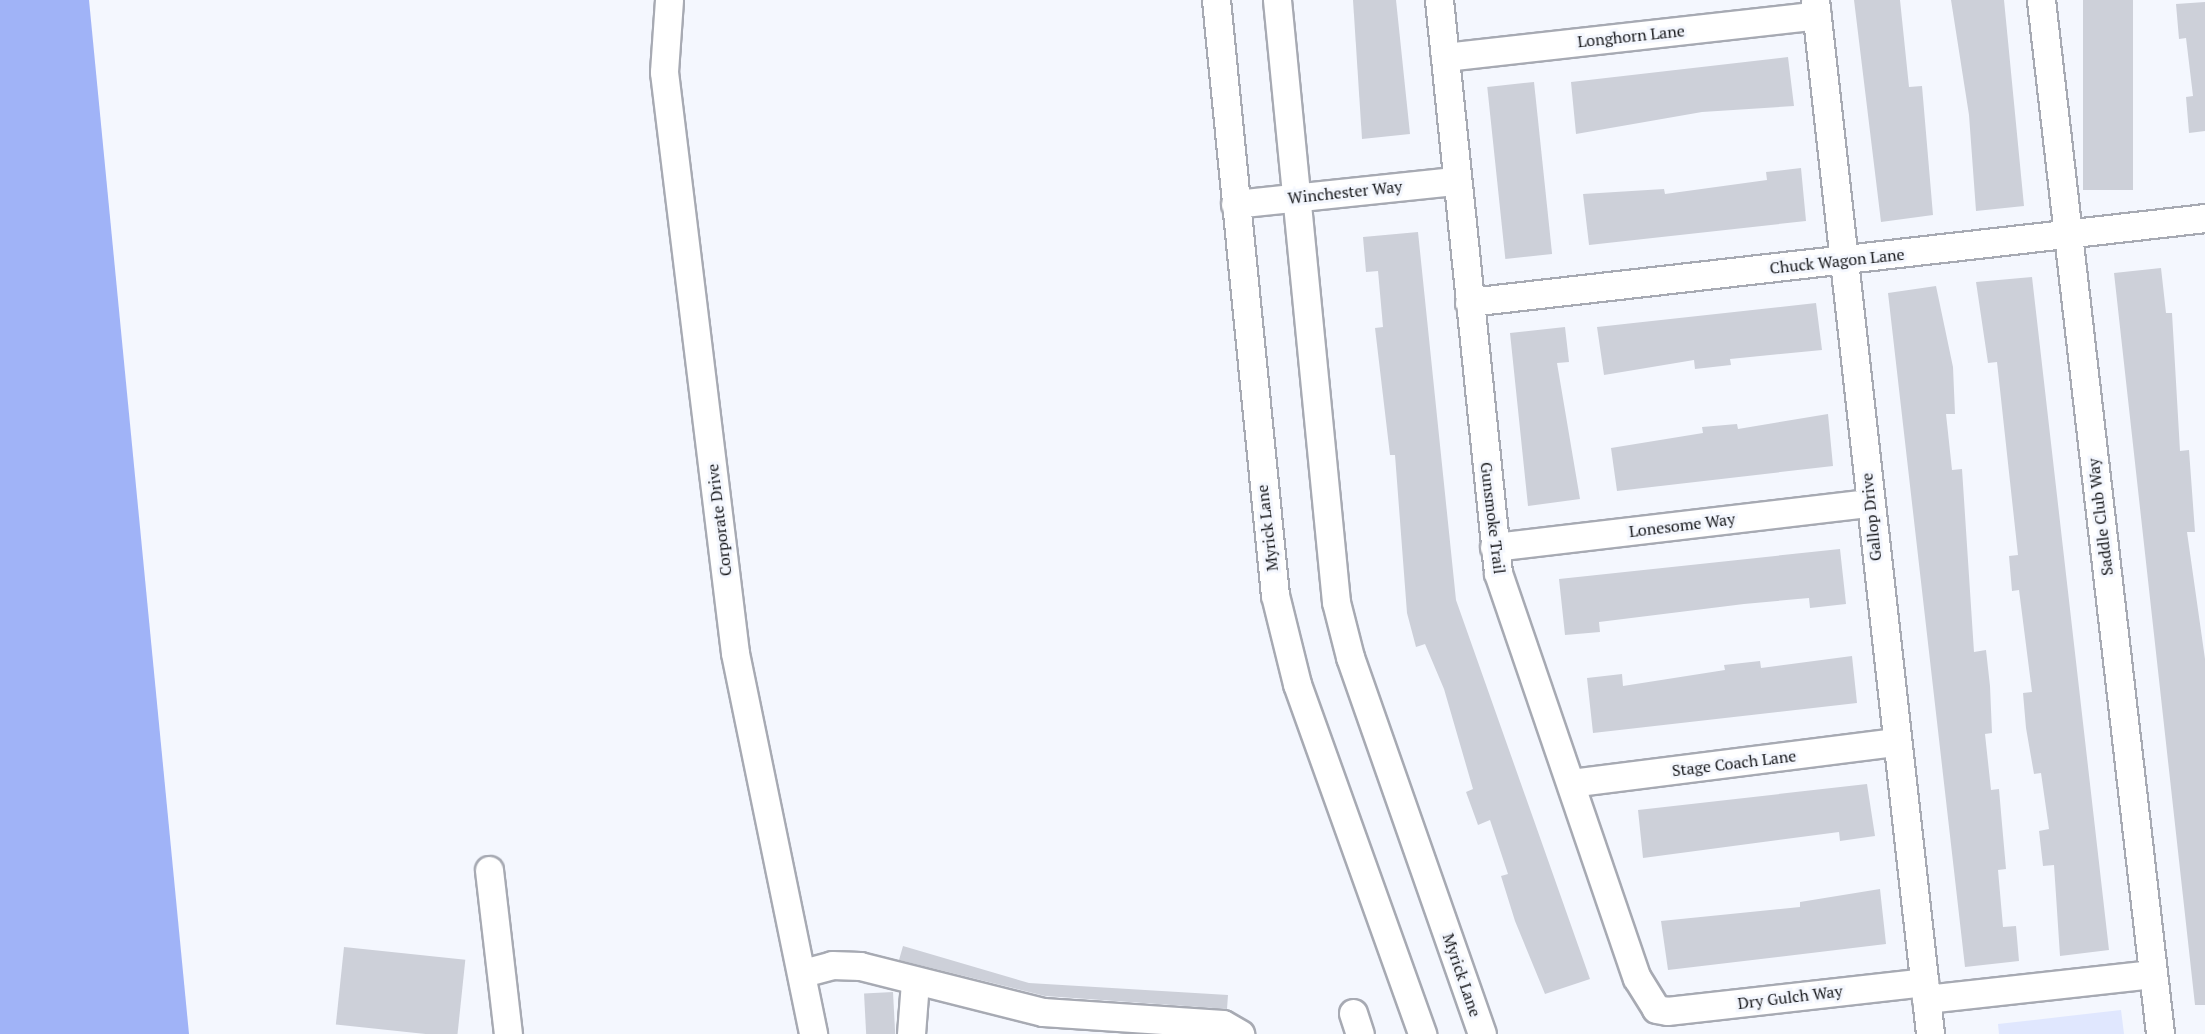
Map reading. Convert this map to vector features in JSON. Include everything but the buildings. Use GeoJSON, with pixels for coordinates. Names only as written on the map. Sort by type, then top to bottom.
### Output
{"type":"FeatureCollection","features":[{"type":"Feature","properties":{"kind":"street","name":"Corporate Drive"},"geometry":{"type":"LineString","coordinates":[[669,0],[664,72],[735,653],[803,973],[813,1034]]}},
{"type":"Feature","properties":{"kind":"street","name":"Myrick Lane"},"geometry":{"type":"LineString","coordinates":[[1216,0],[1268,543],[1282,627],[1297,684],[1422,1034]]}},
{"type":"Feature","properties":{"kind":"street","name":"Myrick Lane"},"geometry":{"type":"LineString","coordinates":[[1277,0],[1342,628],[1482,1034]]}},
{"type":"Feature","properties":{"kind":"street","name":"Gunsmoke Trail"},"geometry":{"type":"LineString","coordinates":[[1439,0],[1455,181],[1494,548],[1505,601],[1571,783],[1637,978],[1656,1009]]}},
{"type":"Feature","properties":{"kind":"street","name":"Saddle Club Way"},"geometry":{"type":"LineString","coordinates":[[2041,0],[2160,1034]]}},
{"type":"Feature","properties":{"kind":"street","name":"Longhorn Lane"},"geometry":{"type":"LineString","coordinates":[[1445,57],[1816,7]]}},
{"type":"Feature","properties":{"kind":"street","name":"Gallop Drive"},"geometry":{"type":"LineString","coordinates":[[1816,7],[1842,260],[1930,1034]]}},
{"type":"Feature","properties":{"kind":"street","name":"Winchester Way"},"geometry":{"type":"LineString","coordinates":[[1235,204],[1455,181]]}},
{"type":"Feature","properties":{"kind":"street","name":"Chuck Wagon Lane"},"geometry":{"type":"LineString","coordinates":[[1469,302],[2205,218]]}},
{"type":"Feature","properties":{"kind":"street","name":"Lonesome Way"},"geometry":{"type":"LineString","coordinates":[[1494,548],[1870,503]]}},
{"type":"Feature","properties":{"kind":"street","name":"Stage Coach Lane"},"geometry":{"type":"LineString","coordinates":[[1571,783],[1896,742]]}},
{"type":"Feature","properties":{"kind":"street"},"geometry":{"type":"LineString","coordinates":[[489,870],[508,1034]]}},
{"type":"Feature","properties":{"kind":"street"},"geometry":{"type":"LineString","coordinates":[[803,973],[832,965],[860,966],[915,982],[1043,1012],[1223,1024],[1240,1034]]}},
{"type":"Feature","properties":{"kind":"street","name":"Dry Gulch Way"},"geometry":{"type":"LineString","coordinates":[[1656,1009],[2153,974]]}},
{"type":"Feature","properties":{"kind":"street"},"geometry":{"type":"LineString","coordinates":[[911,1034],[915,982]]}},
{"type":"Feature","properties":{"kind":"shaded area"},"geometry":{"type":"Polygon","coordinates":[[[0,0],[89,0],[189,1034],[0,1034],[0,0]]]}},
{"type":"Feature","properties":{"kind":"shaded area"},"geometry":{"type":"Polygon","coordinates":[[[2121,1010],[2124,1034],[1999,1034],[1998,1024],[2121,1010]]]}}]}
